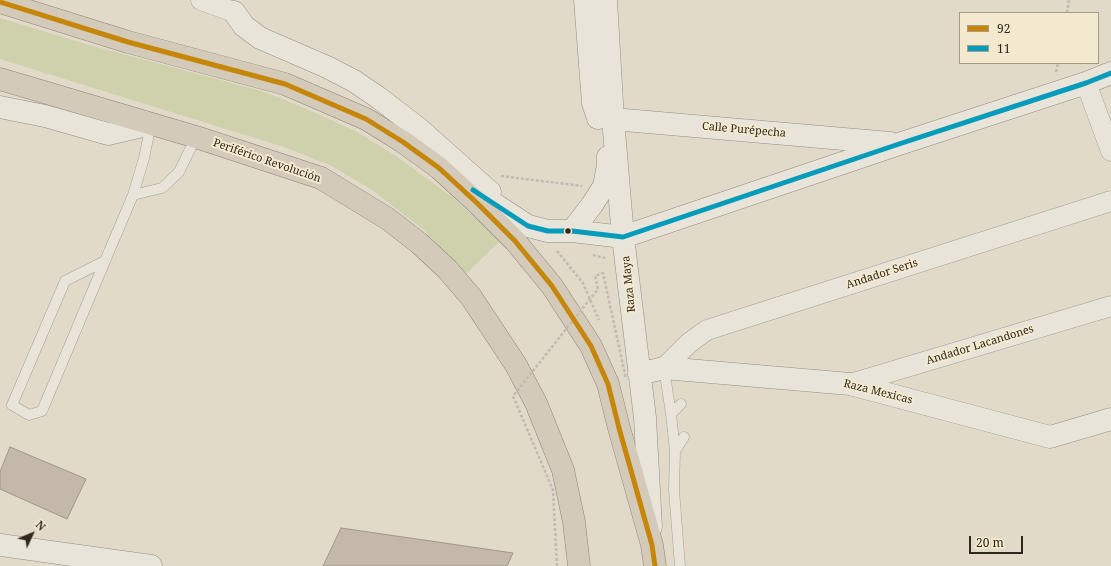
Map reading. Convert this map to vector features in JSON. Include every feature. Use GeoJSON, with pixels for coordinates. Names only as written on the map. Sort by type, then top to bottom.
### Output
{"type":"FeatureCollection","features":[{"type":"Feature","properties":{"kind":"highway"},"geometry":{"type":"LineString","coordinates":[[0,2],[128,42],[285,84],[366,119],[403,142],[439,168],[478,203],[515,241],[552,286],[591,346],[608,384],[652,545],[654,566]]}},
{"type":"Feature","properties":{"kind":"highway","name":"Periférico Revolución"},"geometry":{"type":"LineString","coordinates":[[0,79],[196,136],[321,178],[388,219],[419,243],[447,269],[471,297],[516,365],[536,403],[563,470],[574,522],[580,566]]}},
{"type":"Feature","properties":{"kind":"street"},"geometry":{"type":"LineString","coordinates":[[204,0],[234,12],[244,26],[260,38],[327,67],[354,81],[379,98],[418,128],[528,226]]}},
{"type":"Feature","properties":{"kind":"street"},"geometry":{"type":"LineString","coordinates":[[572,231],[592,205],[604,186],[608,165],[606,143],[593,104],[585,0]]}},
{"type":"Feature","properties":{"kind":"street","name":"Raza Maya"},"geometry":{"type":"LineString","coordinates":[[606,0],[613,119],[623,237],[632,376],[645,418],[652,545]]}},
{"type":"Feature","properties":{"kind":"street","name":"Calle Purépecha"},"geometry":{"type":"LineString","coordinates":[[623,237],[1086,83],[1111,73]]}},
{"type":"Feature","properties":{"kind":"street"},"geometry":{"type":"LineString","coordinates":[[1086,83],[1111,151]]}},
{"type":"Feature","properties":{"kind":"street"},"geometry":{"type":"LineString","coordinates":[[593,104],[613,119]]}},
{"type":"Feature","properties":{"kind":"street"},"geometry":{"type":"LineString","coordinates":[[0,107],[45,116],[108,134],[151,124]]}},
{"type":"Feature","properties":{"kind":"street","name":"Calle Purépecha"},"geometry":{"type":"LineString","coordinates":[[613,119],[899,144]]}},
{"type":"Feature","properties":{"kind":"street"},"geometry":{"type":"LineString","coordinates":[[439,168],[528,226],[548,231],[572,231],[623,237]]}},
{"type":"Feature","properties":{"kind":"street","name":"Andador Seris"},"geometry":{"type":"LineString","coordinates":[[664,368],[689,343],[706,330],[1111,201]]}},
{"type":"Feature","properties":{"kind":"street","name":"Andador Lacandones"},"geometry":{"type":"LineString","coordinates":[[850,384],[1111,306]]}},
{"type":"Feature","properties":{"kind":"street","name":"Raza Mexicas"},"geometry":{"type":"LineString","coordinates":[[632,376],[664,368],[850,384],[1050,437],[1111,419]]}},
{"type":"Feature","properties":{"kind":"street"},"geometry":{"type":"LineString","coordinates":[[0,545],[151,566]]}},
{"type":"Feature","properties":{"kind":"lane"},"geometry":{"type":"LineString","coordinates":[[105,261],[65,281],[12,405],[29,415],[42,412],[133,195],[144,158],[151,124]]}},
{"type":"Feature","properties":{"kind":"lane"},"geometry":{"type":"LineString","coordinates":[[133,195],[162,188],[179,172],[196,136]]}},
{"type":"Feature","properties":{"kind":"lane"},"geometry":{"type":"LineString","coordinates":[[664,368],[675,451],[674,490],[680,566]]}},
{"type":"Feature","properties":{"kind":"lane"},"geometry":{"type":"LineString","coordinates":[[671,414],[681,404]]}},
{"type":"Feature","properties":{"kind":"lane"},"geometry":{"type":"LineString","coordinates":[[675,451],[684,437]]}},
{"type":"Feature","properties":{"kind":"path"},"geometry":{"type":"LineString","coordinates":[[1067,12],[1070,0]]}},
{"type":"Feature","properties":{"kind":"path"},"geometry":{"type":"LineString","coordinates":[[494,175],[586,187]]}},
{"type":"Feature","properties":{"kind":"path"},"geometry":{"type":"LineString","coordinates":[[586,253],[607,259]]}},
{"type":"Feature","properties":{"kind":"path"},"geometry":{"type":"LineString","coordinates":[[557,566],[553,490],[513,396],[598,289],[596,276],[603,273],[632,376]]}},
{"type":"Feature","properties":{"kind":"path"},"geometry":{"type":"LineString","coordinates":[[616,312],[632,376]]}},
{"type":"Feature","properties":{"kind":"green space"},"geometry":{"type":"Polygon","coordinates":[[[0,18],[89,45],[262,91],[307,109],[357,132],[396,156],[452,197],[500,241],[466,274],[423,229],[372,190],[332,166],[284,147],[0,59],[0,18]]]}},
{"type":"Feature","properties":{"kind":"building"},"geometry":{"type":"Polygon","coordinates":[[[10,447],[86,479],[67,519],[0,489],[0,472],[10,447]]]}},
{"type":"Feature","properties":{"kind":"building"},"geometry":{"type":"Polygon","coordinates":[[[341,528],[513,553],[507,566],[323,566],[341,528]]]}},
{"type":"Feature","properties":{"kind":"transit line","name":"92"},"geometry":{"type":"LineString","coordinates":[[0,2],[128,42],[285,84],[366,119],[403,142],[439,168],[515,241],[552,286],[591,346],[608,384],[652,545],[655,566]]}},
{"type":"Feature","properties":{"kind":"transit line","name":"11"},"geometry":{"type":"LineString","coordinates":[[473,190],[528,226],[548,231],[572,231],[623,237],[1086,83],[1111,73]]}}]}
